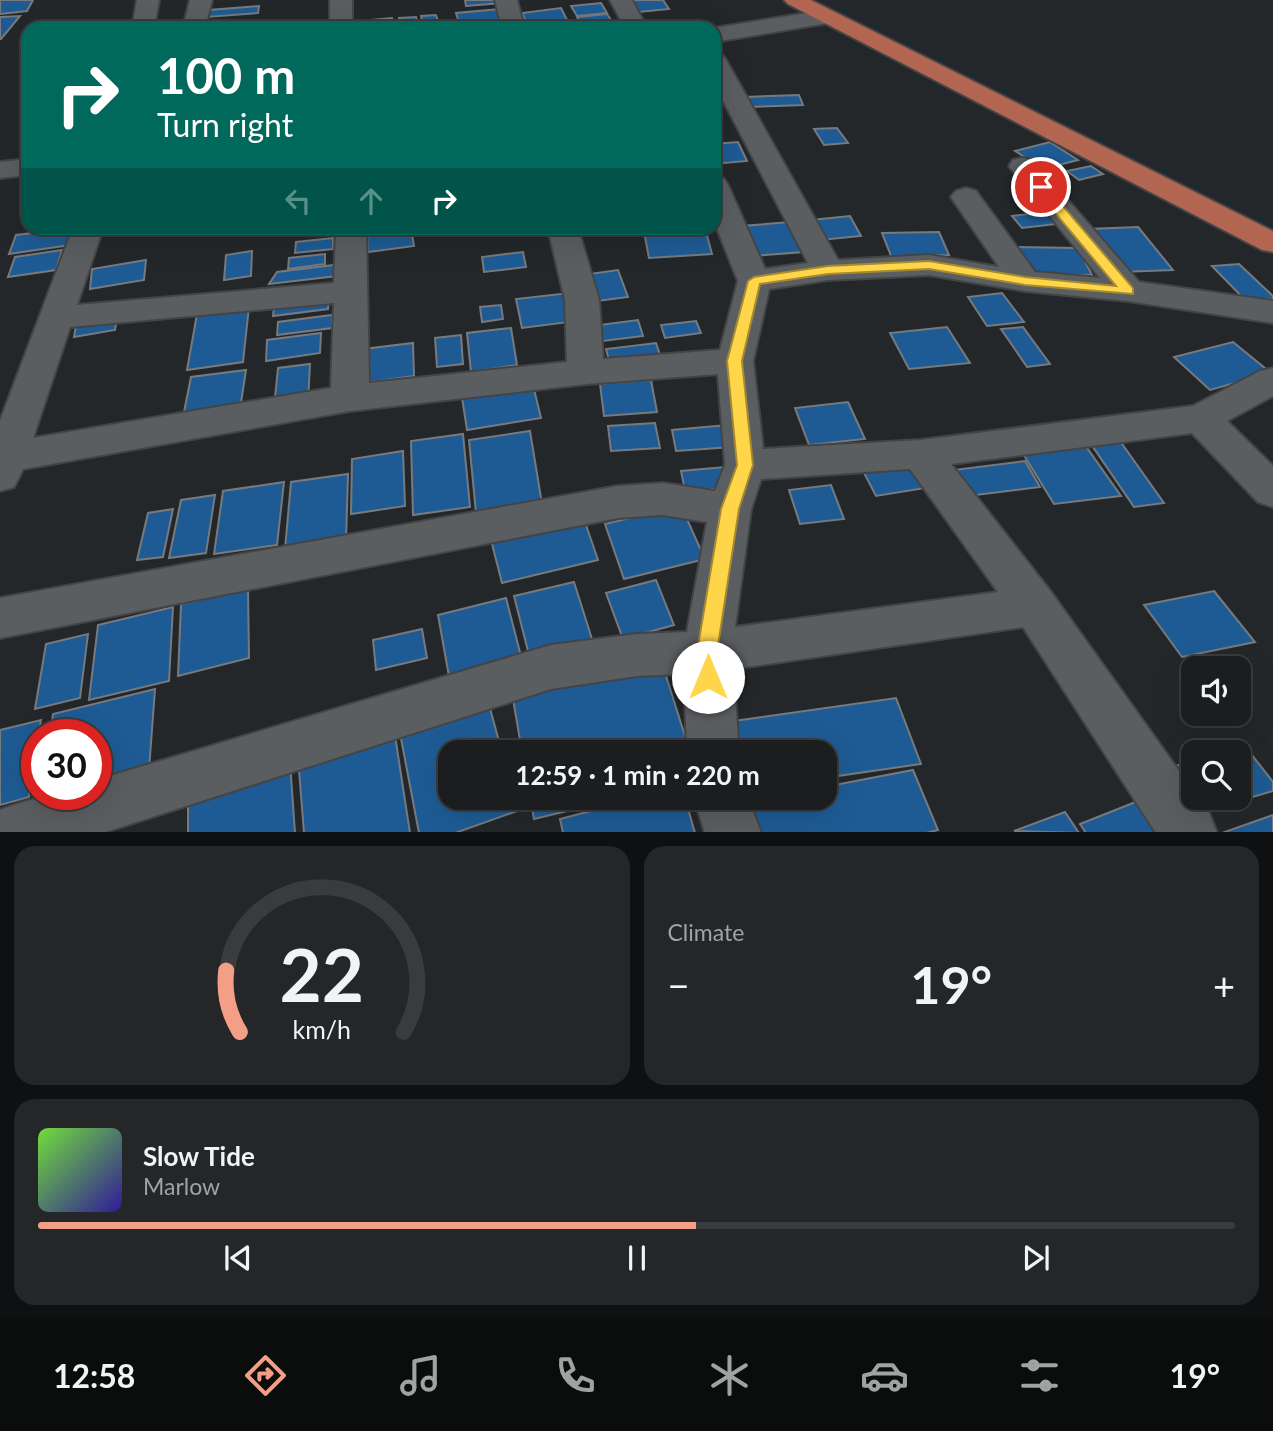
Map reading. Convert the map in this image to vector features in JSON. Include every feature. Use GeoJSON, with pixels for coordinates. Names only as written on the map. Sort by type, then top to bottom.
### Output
{"type":"FeatureCollection","features":[{"type":"Feature","properties":{"kind":"main road"},"geometry":{"type":"LineString","coordinates":[[795,0],[1273,243]]}},
{"type":"Feature","properties":{"kind":"street"},"geometry":{"type":"LineString","coordinates":[[144,21],[148,0]]}},
{"type":"Feature","properties":{"kind":"street"},"geometry":{"type":"LineString","coordinates":[[196,21],[201,0]]}},
{"type":"Feature","properties":{"kind":"street"},"geometry":{"type":"LineString","coordinates":[[341,0],[341,21]]}},
{"type":"Feature","properties":{"kind":"street"},"geometry":{"type":"LineString","coordinates":[[506,0],[511,21]]}},
{"type":"Feature","properties":{"kind":"street"},"geometry":{"type":"LineString","coordinates":[[621,0],[632,21]]}},
{"type":"Feature","properties":{"kind":"street"},"geometry":{"type":"LineString","coordinates":[[721,33],[827,17]]}},
{"type":"Feature","properties":{"kind":"street"},"geometry":{"type":"LineString","coordinates":[[721,73],[828,270]]}},
{"type":"Feature","properties":{"kind":"street"},"geometry":{"type":"LineString","coordinates":[[721,118],[744,116]]}},
{"type":"Feature","properties":{"kind":"street"},"geometry":{"type":"LineString","coordinates":[[1023,166],[1128,291]]}},
{"type":"Feature","properties":{"kind":"street"},"geometry":{"type":"LineString","coordinates":[[0,170],[21,168]]}},
{"type":"Feature","properties":{"kind":"street"},"geometry":{"type":"LineString","coordinates":[[966,197],[1025,281]]}},
{"type":"Feature","properties":{"kind":"street"},"geometry":{"type":"LineString","coordinates":[[712,740],[707,652],[730,509],[745,465],[735,361],[754,281],[721,202]]}},
{"type":"Feature","properties":{"kind":"street"},"geometry":{"type":"LineString","coordinates":[[2,463],[85,235]]}},
{"type":"Feature","properties":{"kind":"street"},"geometry":{"type":"LineString","coordinates":[[350,398],[351,235]]}},
{"type":"Feature","properties":{"kind":"street"},"geometry":{"type":"LineString","coordinates":[[565,235],[582,300],[586,372]]}},
{"type":"Feature","properties":{"kind":"street"},"geometry":{"type":"LineString","coordinates":[[754,281],[828,270],[929,265],[1025,281],[1128,291],[1273,312]]}},
{"type":"Feature","properties":{"kind":"street"},"geometry":{"type":"LineString","coordinates":[[55,318],[351,291]]}},
{"type":"Feature","properties":{"kind":"street"},"geometry":{"type":"LineString","coordinates":[[2,463],[350,398],[586,372],[735,361]]}},
{"type":"Feature","properties":{"kind":"street"},"geometry":{"type":"LineString","coordinates":[[745,465],[920,454],[1201,418],[1273,380]]}},
{"type":"Feature","properties":{"kind":"street"},"geometry":{"type":"LineString","coordinates":[[1201,418],[1273,491]]}},
{"type":"Feature","properties":{"kind":"street"},"geometry":{"type":"LineString","coordinates":[[920,454],[1035,606],[1189,832]]}},
{"type":"Feature","properties":{"kind":"street"},"geometry":{"type":"LineString","coordinates":[[0,618],[618,502],[663,499],[730,509]]}},
{"type":"Feature","properties":{"kind":"street"},"geometry":{"type":"LineString","coordinates":[[13,832],[551,667],[637,655],[707,652],[1035,606]]}},
{"type":"Feature","properties":{"kind":"street"},"geometry":{"type":"LineString","coordinates":[[725,810],[733,832]]}},
{"type":"Feature","properties":{"kind":"building"},"geometry":{"type":"Polygon","coordinates":[[[0,0],[33,0],[27,11],[0,14],[0,0]]]}},
{"type":"Feature","properties":{"kind":"building"},"geometry":{"type":"Polygon","coordinates":[[[465,0],[501,0],[502,3],[466,6],[465,0]]]}},
{"type":"Feature","properties":{"kind":"building"},"geometry":{"type":"Polygon","coordinates":[[[632,0],[663,0],[669,9],[639,12],[632,0]]]}},
{"type":"Feature","properties":{"kind":"building"},"geometry":{"type":"Polygon","coordinates":[[[601,3],[607,13],[577,16],[571,6],[601,3]]]}},
{"type":"Feature","properties":{"kind":"building"},"geometry":{"type":"Polygon","coordinates":[[[259,6],[258,13],[207,17],[209,10],[259,6]]]}},
{"type":"Feature","properties":{"kind":"building"},"geometry":{"type":"Polygon","coordinates":[[[561,8],[567,20],[526,21],[522,13],[561,8]]]}},
{"type":"Feature","properties":{"kind":"building"},"geometry":{"type":"Polygon","coordinates":[[[500,9],[504,19],[458,21],[456,13],[500,9]]]}},
{"type":"Feature","properties":{"kind":"building"},"geometry":{"type":"Polygon","coordinates":[[[607,14],[612,21],[579,21],[577,17],[607,14]]]}},
{"type":"Feature","properties":{"kind":"building"},"geometry":{"type":"Polygon","coordinates":[[[436,15],[438,21],[422,21],[421,16],[436,15]]]}},
{"type":"Feature","properties":{"kind":"building"},"geometry":{"type":"Polygon","coordinates":[[[20,16],[1,39],[0,39],[0,17],[20,16]]]}},
{"type":"Feature","properties":{"kind":"building"},"geometry":{"type":"Polygon","coordinates":[[[416,17],[417,21],[400,21],[399,18],[416,17]]]}},
{"type":"Feature","properties":{"kind":"building"},"geometry":{"type":"Polygon","coordinates":[[[392,18],[392,21],[371,21],[392,18]]]}},
{"type":"Feature","properties":{"kind":"building"},"geometry":{"type":"Polygon","coordinates":[[[799,95],[803,105],[748,107],[745,97],[799,95]]]}},
{"type":"Feature","properties":{"kind":"building"},"geometry":{"type":"Polygon","coordinates":[[[837,128],[848,143],[824,145],[814,129],[837,128]]]}},
{"type":"Feature","properties":{"kind":"building"},"geometry":{"type":"Polygon","coordinates":[[[738,142],[747,161],[721,163],[721,143],[738,142]]]}},
{"type":"Feature","properties":{"kind":"building"},"geometry":{"type":"Polygon","coordinates":[[[1050,142],[1078,160],[1043,169],[1015,151],[1050,142]]]}},
{"type":"Feature","properties":{"kind":"building"},"geometry":{"type":"Polygon","coordinates":[[[1091,166],[1103,174],[1079,180],[1067,171],[1091,166]]]}},
{"type":"Feature","properties":{"kind":"building"},"geometry":{"type":"Polygon","coordinates":[[[1045,212],[1056,224],[1022,228],[1012,216],[1045,212]]]}},
{"type":"Feature","properties":{"kind":"building"},"geometry":{"type":"Polygon","coordinates":[[[850,216],[861,236],[820,240],[810,220],[850,216]]]}},
{"type":"Feature","properties":{"kind":"building"},"geometry":{"type":"Polygon","coordinates":[[[790,222],[803,252],[754,256],[742,226],[790,222]]]}},
{"type":"Feature","properties":{"kind":"building"},"geometry":{"type":"Polygon","coordinates":[[[1138,227],[1173,270],[1120,272],[1088,229],[1138,227]]]}},
{"type":"Feature","properties":{"kind":"building"},"geometry":{"type":"Polygon","coordinates":[[[939,232],[949,255],[891,256],[882,233],[939,232]]]}},
{"type":"Feature","properties":{"kind":"building"},"geometry":{"type":"Polygon","coordinates":[[[16,235],[73,235],[70,245],[9,254],[16,235]]]}},
{"type":"Feature","properties":{"kind":"building"},"geometry":{"type":"Polygon","coordinates":[[[367,235],[412,235],[414,246],[368,252],[367,235]]]}},
{"type":"Feature","properties":{"kind":"building"},"geometry":{"type":"Polygon","coordinates":[[[645,235],[707,235],[712,254],[649,258],[645,235]]]}},
{"type":"Feature","properties":{"kind":"building"},"geometry":{"type":"Polygon","coordinates":[[[333,238],[333,249],[295,253],[296,242],[333,238]]]}},
{"type":"Feature","properties":{"kind":"building"},"geometry":{"type":"Polygon","coordinates":[[[1015,247],[1078,248],[1092,275],[1027,274],[1015,247]]]}},
{"type":"Feature","properties":{"kind":"building"},"geometry":{"type":"Polygon","coordinates":[[[62,250],[56,270],[8,277],[15,257],[62,250]]]}},
{"type":"Feature","properties":{"kind":"building"},"geometry":{"type":"Polygon","coordinates":[[[252,251],[251,276],[224,280],[226,255],[252,251]]]}},
{"type":"Feature","properties":{"kind":"building"},"geometry":{"type":"Polygon","coordinates":[[[523,252],[526,267],[484,272],[482,257],[523,252]]]}},
{"type":"Feature","properties":{"kind":"building"},"geometry":{"type":"Polygon","coordinates":[[[325,254],[325,264],[288,269],[289,258],[325,254]]]}},
{"type":"Feature","properties":{"kind":"building"},"geometry":{"type":"Polygon","coordinates":[[[146,260],[144,280],[90,289],[92,269],[146,260]]]}},
{"type":"Feature","properties":{"kind":"building"},"geometry":{"type":"Polygon","coordinates":[[[342,264],[337,276],[269,284],[277,272],[342,264]]]}},
{"type":"Feature","properties":{"kind":"building"},"geometry":{"type":"Polygon","coordinates":[[[1239,264],[1273,299],[1247,302],[1212,266],[1239,264]]]}},
{"type":"Feature","properties":{"kind":"building"},"geometry":{"type":"Polygon","coordinates":[[[618,270],[628,297],[590,302],[582,275],[618,270]]]}},
{"type":"Feature","properties":{"kind":"building"},"geometry":{"type":"Polygon","coordinates":[[[569,293],[577,321],[522,328],[516,299],[569,293]]]}},
{"type":"Feature","properties":{"kind":"building"},"geometry":{"type":"Polygon","coordinates":[[[1002,293],[1024,322],[987,326],[968,297],[1002,293]]]}},
{"type":"Feature","properties":{"kind":"building"},"geometry":{"type":"Polygon","coordinates":[[[329,299],[328,309],[273,316],[274,306],[329,299]]]}},
{"type":"Feature","properties":{"kind":"building"},"geometry":{"type":"Polygon","coordinates":[[[501,305],[503,319],[482,322],[480,307],[501,305]]]}},
{"type":"Feature","properties":{"kind":"building"},"geometry":{"type":"Polygon","coordinates":[[[249,307],[243,362],[187,370],[197,314],[249,307]]]}},
{"type":"Feature","properties":{"kind":"building"},"geometry":{"type":"Polygon","coordinates":[[[332,315],[332,328],[277,335],[278,322],[332,315]]]}},
{"type":"Feature","properties":{"kind":"building"},"geometry":{"type":"Polygon","coordinates":[[[117,318],[115,330],[74,337],[76,325],[117,318]]]}},
{"type":"Feature","properties":{"kind":"building"},"geometry":{"type":"Polygon","coordinates":[[[638,320],[643,336],[595,342],[591,326],[638,320]]]}},
{"type":"Feature","properties":{"kind":"building"},"geometry":{"type":"Polygon","coordinates":[[[696,321],[701,333],[665,338],[661,325],[696,321]]]}},
{"type":"Feature","properties":{"kind":"building"},"geometry":{"type":"Polygon","coordinates":[[[947,327],[970,363],[909,369],[890,333],[947,327]]]}},
{"type":"Feature","properties":{"kind":"building"},"geometry":{"type":"Polygon","coordinates":[[[1023,327],[1050,364],[1027,367],[1001,329],[1023,327]]]}},
{"type":"Feature","properties":{"kind":"building"},"geometry":{"type":"Polygon","coordinates":[[[511,328],[517,365],[471,372],[467,333],[511,328]]]}},
{"type":"Feature","properties":{"kind":"building"},"geometry":{"type":"Polygon","coordinates":[[[321,333],[320,353],[266,361],[267,340],[321,333]]]}},
{"type":"Feature","properties":{"kind":"building"},"geometry":{"type":"Polygon","coordinates":[[[461,335],[463,364],[437,367],[435,338],[461,335]]]}},
{"type":"Feature","properties":{"kind":"building"},"geometry":{"type":"Polygon","coordinates":[[[1233,342],[1271,373],[1210,390],[1174,357],[1233,342]]]}},
{"type":"Feature","properties":{"kind":"building"},"geometry":{"type":"Polygon","coordinates":[[[413,343],[414,376],[363,383],[364,349],[413,343]]]}},
{"type":"Feature","properties":{"kind":"building"},"geometry":{"type":"Polygon","coordinates":[[[656,343],[661,358],[610,364],[606,349],[656,343]]]}},
{"type":"Feature","properties":{"kind":"building"},"geometry":{"type":"Polygon","coordinates":[[[310,364],[308,402],[274,407],[278,368],[310,364]]]}},
{"type":"Feature","properties":{"kind":"building"},"geometry":{"type":"Polygon","coordinates":[[[246,370],[240,409],[183,417],[191,377],[246,370]]]}},
{"type":"Feature","properties":{"kind":"building"},"geometry":{"type":"Polygon","coordinates":[[[651,380],[657,412],[604,416],[600,384],[651,380]]]}},
{"type":"Feature","properties":{"kind":"building"},"geometry":{"type":"Polygon","coordinates":[[[532,381],[541,418],[467,430],[461,391],[532,381]]]}},
{"type":"Feature","properties":{"kind":"building"},"geometry":{"type":"Polygon","coordinates":[[[848,402],[865,439],[809,445],[795,408],[848,402]]]}},
{"type":"Feature","properties":{"kind":"building"},"geometry":{"type":"Polygon","coordinates":[[[655,423],[660,448],[611,451],[608,426],[655,423]]]}},
{"type":"Feature","properties":{"kind":"building"},"geometry":{"type":"Polygon","coordinates":[[[727,425],[732,447],[676,451],[672,430],[727,425]]]}},
{"type":"Feature","properties":{"kind":"building"},"geometry":{"type":"Polygon","coordinates":[[[530,431],[542,504],[476,513],[469,440],[530,431]]]}},
{"type":"Feature","properties":{"kind":"building"},"geometry":{"type":"Polygon","coordinates":[[[463,434],[470,507],[413,515],[411,441],[463,434]]]}},
{"type":"Feature","properties":{"kind":"building"},"geometry":{"type":"Polygon","coordinates":[[[1120,441],[1164,503],[1134,507],[1091,444],[1120,441]]]}},
{"type":"Feature","properties":{"kind":"building"},"geometry":{"type":"Polygon","coordinates":[[[1085,445],[1121,496],[1054,504],[1022,452],[1085,445]]]}},
{"type":"Feature","properties":{"kind":"building"},"geometry":{"type":"Polygon","coordinates":[[[403,451],[405,506],[351,514],[352,459],[403,451]]]}},
{"type":"Feature","properties":{"kind":"building"},"geometry":{"type":"Polygon","coordinates":[[[916,460],[931,487],[876,496],[862,469],[916,460]]]}},
{"type":"Feature","properties":{"kind":"building"},"geometry":{"type":"Polygon","coordinates":[[[1025,461],[1040,487],[968,496],[954,470],[1025,461]]]}},
{"type":"Feature","properties":{"kind":"building"},"geometry":{"type":"Polygon","coordinates":[[[725,467],[730,488],[685,491],[681,471],[725,467]]]}},
{"type":"Feature","properties":{"kind":"building"},"geometry":{"type":"Polygon","coordinates":[[[348,474],[346,541],[285,549],[291,482],[348,474]]]}},
{"type":"Feature","properties":{"kind":"building"},"geometry":{"type":"Polygon","coordinates":[[[284,482],[277,545],[214,554],[223,491],[284,482]]]}},
{"type":"Feature","properties":{"kind":"building"},"geometry":{"type":"Polygon","coordinates":[[[831,485],[844,519],[800,524],[789,490],[831,485]]]}},
{"type":"Feature","properties":{"kind":"building"},"geometry":{"type":"Polygon","coordinates":[[[215,495],[206,553],[169,558],[181,500],[215,495]]]}},
{"type":"Feature","properties":{"kind":"building"},"geometry":{"type":"Polygon","coordinates":[[[681,506],[705,559],[624,579],[605,524],[681,506]]]}},
{"type":"Feature","properties":{"kind":"building"},"geometry":{"type":"Polygon","coordinates":[[[173,509],[163,557],[137,560],[148,513],[173,509]]]}},
{"type":"Feature","properties":{"kind":"building"},"geometry":{"type":"Polygon","coordinates":[[[584,519],[598,560],[502,583],[491,540],[584,519]]]}},
{"type":"Feature","properties":{"kind":"building"},"geometry":{"type":"Polygon","coordinates":[[[656,580],[674,625],[623,639],[606,593],[656,580]]]}},
{"type":"Feature","properties":{"kind":"building"},"geometry":{"type":"Polygon","coordinates":[[[574,582],[592,639],[529,655],[514,596],[574,582]]]}},
{"type":"Feature","properties":{"kind":"building"},"geometry":{"type":"Polygon","coordinates":[[[248,589],[249,658],[178,676],[181,604],[248,589]]]}},
{"type":"Feature","properties":{"kind":"building"},"geometry":{"type":"Polygon","coordinates":[[[1214,591],[1255,642],[1181,656],[1144,605],[1214,591]]]}},
{"type":"Feature","properties":{"kind":"building"},"geometry":{"type":"Polygon","coordinates":[[[506,598],[523,664],[450,682],[438,615],[506,598]]]}},
{"type":"Feature","properties":{"kind":"building"},"geometry":{"type":"Polygon","coordinates":[[[173,607],[169,681],[89,700],[98,625],[173,607]]]}},
{"type":"Feature","properties":{"kind":"building"},"geometry":{"type":"Polygon","coordinates":[[[422,629],[427,658],[376,670],[373,640],[422,629]]]}},
{"type":"Feature","properties":{"kind":"building"},"geometry":{"type":"Polygon","coordinates":[[[88,634],[80,698],[35,709],[46,644],[88,634]]]}},
{"type":"Feature","properties":{"kind":"building"},"geometry":{"type":"Polygon","coordinates":[[[661,660],[686,740],[520,740],[512,693],[661,660]]]}},
{"type":"Feature","properties":{"kind":"building"},"geometry":{"type":"Polygon","coordinates":[[[155,689],[149,770],[112,779],[112,719],[52,719],[53,714],[155,689]]]}},
{"type":"Feature","properties":{"kind":"building"},"geometry":{"type":"Polygon","coordinates":[[[896,698],[921,764],[837,776],[837,740],[730,740],[726,722],[896,698]]]}},
{"type":"Feature","properties":{"kind":"building"},"geometry":{"type":"Polygon","coordinates":[[[488,701],[499,740],[438,740],[438,810],[517,811],[458,832],[419,832],[399,728],[488,701]]]}},
{"type":"Feature","properties":{"kind":"building"},"geometry":{"type":"Polygon","coordinates":[[[21,725],[21,799],[0,805],[0,730],[21,725]]]}},
{"type":"Feature","properties":{"kind":"building"},"geometry":{"type":"Polygon","coordinates":[[[394,729],[410,832],[304,832],[298,757],[394,729]]]}},
{"type":"Feature","properties":{"kind":"building"},"geometry":{"type":"Polygon","coordinates":[[[1251,754],[1273,782],[1273,791],[1251,797],[1251,754]]]}},
{"type":"Feature","properties":{"kind":"building"},"geometry":{"type":"Polygon","coordinates":[[[290,762],[295,832],[188,832],[188,792],[290,762]]]}},
{"type":"Feature","properties":{"kind":"building"},"geometry":{"type":"Polygon","coordinates":[[[1181,764],[1181,788],[1167,768],[1181,764]]]}},
{"type":"Feature","properties":{"kind":"building"},"geometry":{"type":"Polygon","coordinates":[[[913,770],[938,830],[930,832],[747,832],[741,810],[837,810],[837,785],[913,770]]]}},
{"type":"Feature","properties":{"kind":"building"},"geometry":{"type":"Polygon","coordinates":[[[1143,799],[1167,832],[1085,832],[1080,824],[1143,799]]]}},
{"type":"Feature","properties":{"kind":"building"},"geometry":{"type":"Polygon","coordinates":[[[532,810],[571,810],[534,819],[532,810]]]}},
{"type":"Feature","properties":{"kind":"building"},"geometry":{"type":"Polygon","coordinates":[[[595,810],[688,810],[695,832],[563,832],[560,819],[595,810]]]}},
{"type":"Feature","properties":{"kind":"building"},"geometry":{"type":"Polygon","coordinates":[[[1065,812],[1078,832],[1046,832],[1014,831],[1065,812]]]}},
{"type":"Feature","properties":{"kind":"building"},"geometry":{"type":"Polygon","coordinates":[[[1273,815],[1273,832],[1225,832],[1273,815]]]}},
{"type":"Feature","properties":{"kind":"route"},"geometry":{"type":"LineString","coordinates":[[708,677],[707,652],[730,509],[745,465],[735,361],[754,281],[828,270],[929,265],[1025,281],[1128,291],[1041,187]]}}]}
